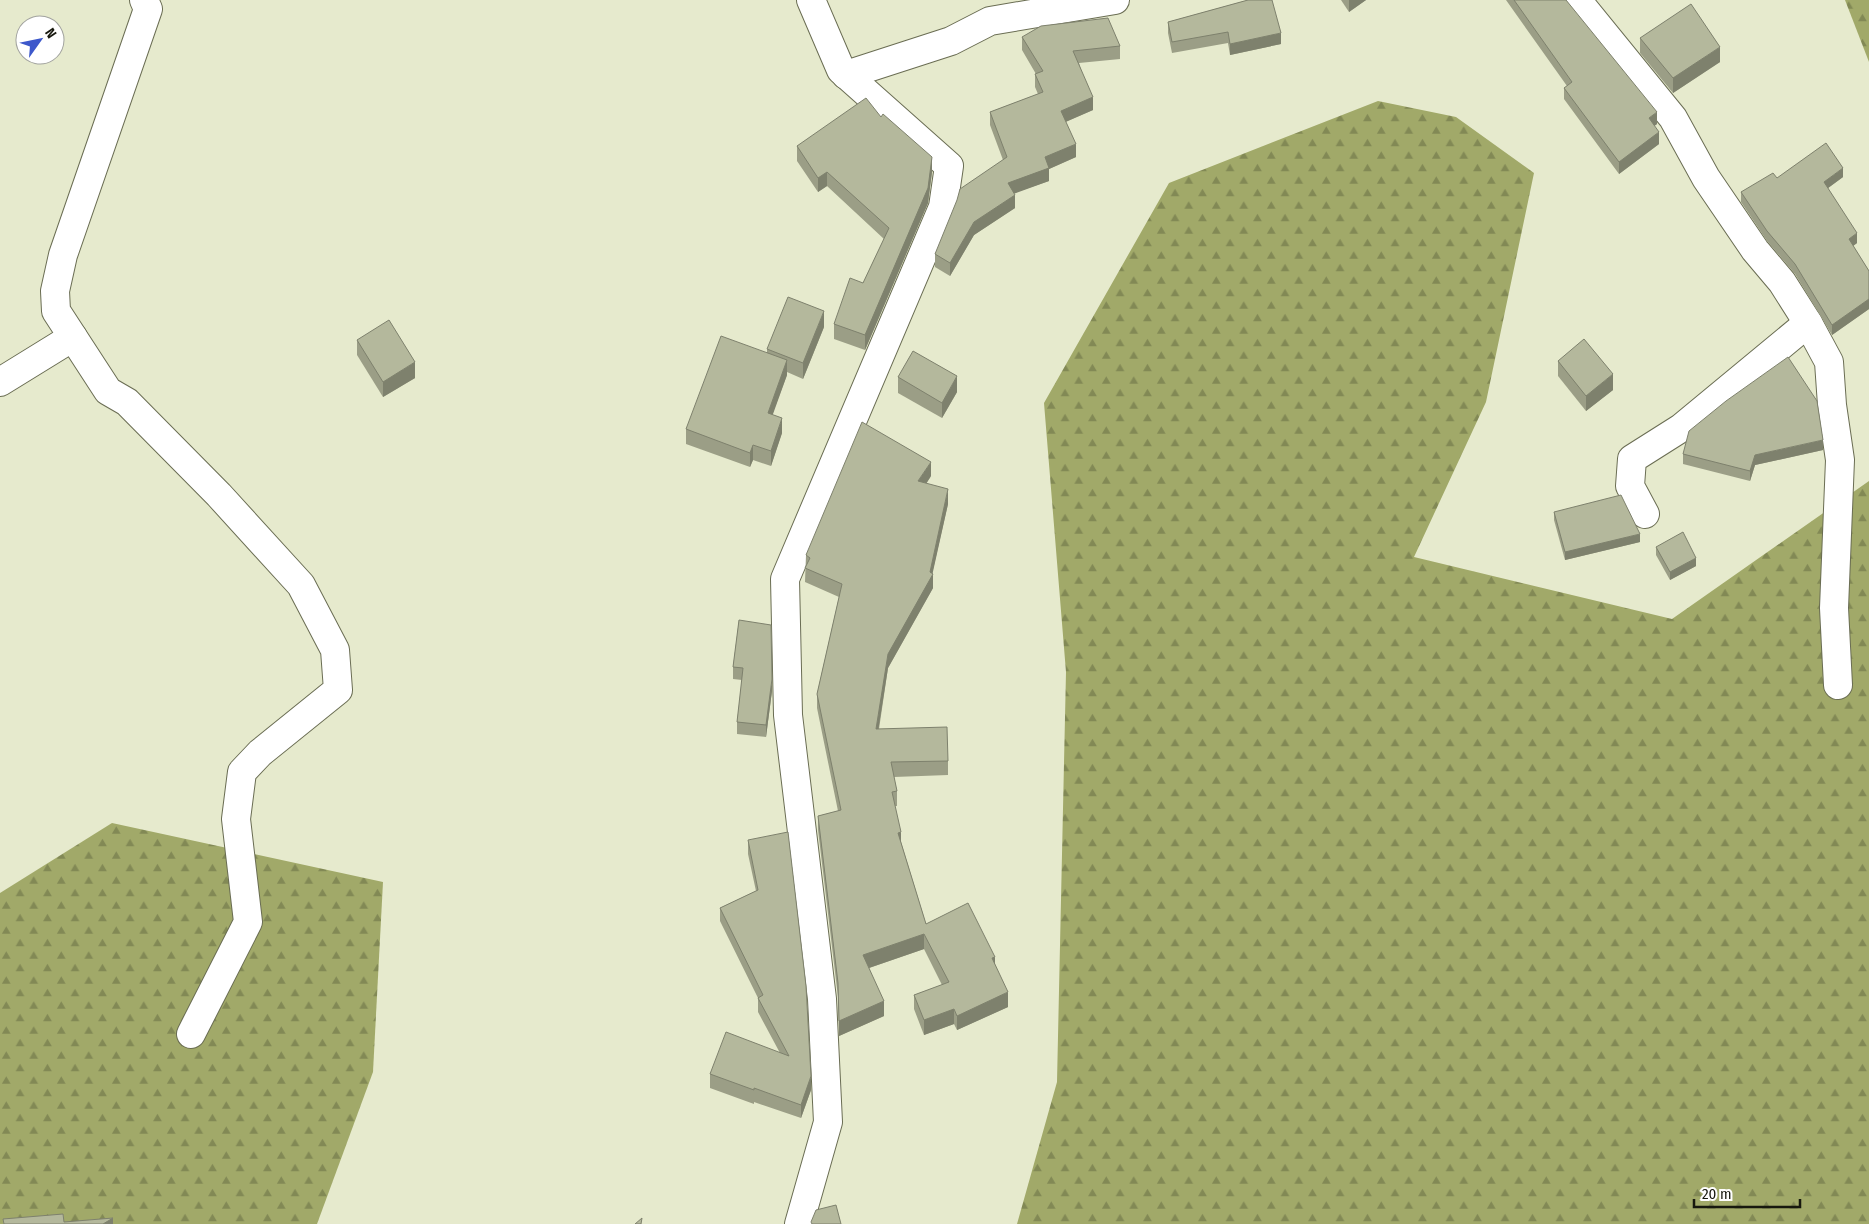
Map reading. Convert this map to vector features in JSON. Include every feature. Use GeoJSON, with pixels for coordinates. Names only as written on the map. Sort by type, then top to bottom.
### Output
{"type":"FeatureCollection","features":[{"type":"Feature","properties":{"kind":"street"},"geometry":{"type":"LineString","coordinates":[[144,0],[148,10],[63,254],[55,291],[56,310],[108,391],[127,402],[140,415],[219,495],[301,585],[335,650],[338,690],[260,753],[242,772],[236,819],[248,922],[190,1034]]}},
{"type":"Feature","properties":{"kind":"street"},"geometry":{"type":"LineString","coordinates":[[800,1224],[828,1122],[822,999],[788,715],[785,578],[897,310],[943,207],[949,166],[841,70],[811,0]]}},
{"type":"Feature","properties":{"kind":"street"},"geometry":{"type":"LineString","coordinates":[[846,75],[951,41],[990,21],[1115,0]]}},
{"type":"Feature","properties":{"kind":"street"},"geometry":{"type":"LineString","coordinates":[[1577,0],[1672,118],[1706,178],[1755,250],[1782,282],[1808,323],[1829,362],[1832,405],[1840,460],[1834,608],[1838,684]]}},
{"type":"Feature","properties":{"kind":"street"},"geometry":{"type":"LineString","coordinates":[[1645,514],[1630,486],[1632,458],[1681,428],[1808,323]]}},
{"type":"Feature","properties":{"kind":"street"},"geometry":{"type":"LineString","coordinates":[[0,382],[73,337]]}},
{"type":"Feature","properties":{"kind":"green space"},"geometry":{"type":"Polygon","coordinates":[[[1845,0],[1869,0],[1869,62],[1845,0]]]}},
{"type":"Feature","properties":{"kind":"green space"},"geometry":{"type":"Polygon","coordinates":[[[1378,101],[1456,117],[1534,173],[1486,402],[1414,557],[1672,619],[1869,481],[1869,1224],[1017,1224],[1057,1082],[1066,672],[1044,403],[1169,183],[1378,101]]]}},
{"type":"Feature","properties":{"kind":"green space"},"geometry":{"type":"Polygon","coordinates":[[[112,823],[383,882],[373,1072],[317,1224],[0,1224],[0,893],[112,823]]]}},
{"type":"Feature","properties":{"kind":"building"},"geometry":{"type":"Polygon","coordinates":[[[1248,0],[1272,0],[1281,33],[1230,44],[1228,32],[1172,42],[1168,22],[1248,0]]]}},
{"type":"Feature","properties":{"kind":"building"},"geometry":{"type":"Polygon","coordinates":[[[1514,0],[1566,0],[1657,112],[1649,118],[1659,132],[1619,162],[1564,88],[1572,82],[1514,0]]]}},
{"type":"Feature","properties":{"kind":"building"},"geometry":{"type":"Polygon","coordinates":[[[1691,4],[1720,47],[1673,78],[1640,38],[1691,4]]]}},
{"type":"Feature","properties":{"kind":"building"},"geometry":{"type":"Polygon","coordinates":[[[1108,18],[1120,46],[1073,51],[1093,97],[1061,111],[1076,144],[1045,157],[1049,168],[1008,183],[1015,195],[974,222],[950,263],[935,254],[960,189],[1007,157],[990,112],[1043,92],[1035,74],[1043,71],[1022,37],[1041,26],[1108,18]]]}},
{"type":"Feature","properties":{"kind":"building"},"geometry":{"type":"Polygon","coordinates":[[[866,98],[881,117],[883,114],[932,157],[928,188],[865,335],[834,324],[850,278],[863,283],[889,228],[827,172],[818,178],[797,146],[866,98]]]}},
{"type":"Feature","properties":{"kind":"building"},"geometry":{"type":"Polygon","coordinates":[[[1826,143],[1843,168],[1824,182],[1857,233],[1849,239],[1869,271],[1869,299],[1832,325],[1795,264],[1767,231],[1741,192],[1773,173],[1777,178],[1826,143]]]}},
{"type":"Feature","properties":{"kind":"building"},"geometry":{"type":"Polygon","coordinates":[[[788,297],[824,311],[803,363],[767,349],[788,297]]]}},
{"type":"Feature","properties":{"kind":"building"},"geometry":{"type":"Polygon","coordinates":[[[389,320],[415,362],[383,382],[357,340],[389,320]]]}},
{"type":"Feature","properties":{"kind":"building"},"geometry":{"type":"Polygon","coordinates":[[[721,336],[787,360],[768,413],[782,418],[771,451],[753,445],[750,453],[686,429],[721,336]]]}},
{"type":"Feature","properties":{"kind":"building"},"geometry":{"type":"Polygon","coordinates":[[[1584,339],[1613,374],[1586,396],[1558,361],[1584,339]]]}},
{"type":"Feature","properties":{"kind":"building"},"geometry":{"type":"Polygon","coordinates":[[[913,351],[957,376],[942,403],[898,377],[913,351]]]}},
{"type":"Feature","properties":{"kind":"building"},"geometry":{"type":"Polygon","coordinates":[[[1788,357],[1817,401],[1823,440],[1755,455],[1750,471],[1683,454],[1689,431],[1726,401],[1788,357]]]}},
{"type":"Feature","properties":{"kind":"building"},"geometry":{"type":"Polygon","coordinates":[[[862,422],[931,462],[918,481],[948,489],[930,572],[933,574],[888,654],[876,729],[947,727],[948,761],[891,762],[897,791],[892,792],[901,832],[898,833],[926,924],[968,903],[995,957],[992,958],[1008,992],[957,1016],[954,1009],[924,1020],[914,995],[949,982],[924,934],[863,955],[884,1001],[839,1021],[838,983],[818,816],[841,810],[817,694],[842,584],[805,568],[810,558],[806,555],[862,422]]]}},
{"type":"Feature","properties":{"kind":"building"},"geometry":{"type":"Polygon","coordinates":[[[1621,495],[1640,534],[1565,552],[1554,512],[1621,495]]]}},
{"type":"Feature","properties":{"kind":"building"},"geometry":{"type":"Polygon","coordinates":[[[1683,532],[1696,558],[1670,572],[1656,547],[1683,532]]]}},
{"type":"Feature","properties":{"kind":"building"},"geometry":{"type":"Polygon","coordinates":[[[739,620],[771,625],[772,679],[766,725],[737,722],[743,668],[733,667],[739,620]]]}},
{"type":"Feature","properties":{"kind":"building"},"geometry":{"type":"Polygon","coordinates":[[[788,832],[806,986],[811,1076],[801,1105],[710,1074],[726,1032],[789,1056],[758,998],[763,995],[720,908],[758,890],[748,840],[788,832]]]}},
{"type":"Feature","properties":{"kind":"building"},"geometry":{"type":"Polygon","coordinates":[[[836,1205],[841,1224],[812,1224],[811,1222],[816,1210],[836,1205]]]}},
{"type":"Feature","properties":{"kind":"building"},"geometry":{"type":"Polygon","coordinates":[[[63,1214],[64,1222],[113,1218],[103,1224],[4,1224],[3,1219],[63,1214]]]}},
{"type":"Feature","properties":{"kind":"building"},"geometry":{"type":"Polygon","coordinates":[[[642,1218],[641,1224],[635,1224],[642,1218]]]}}]}
